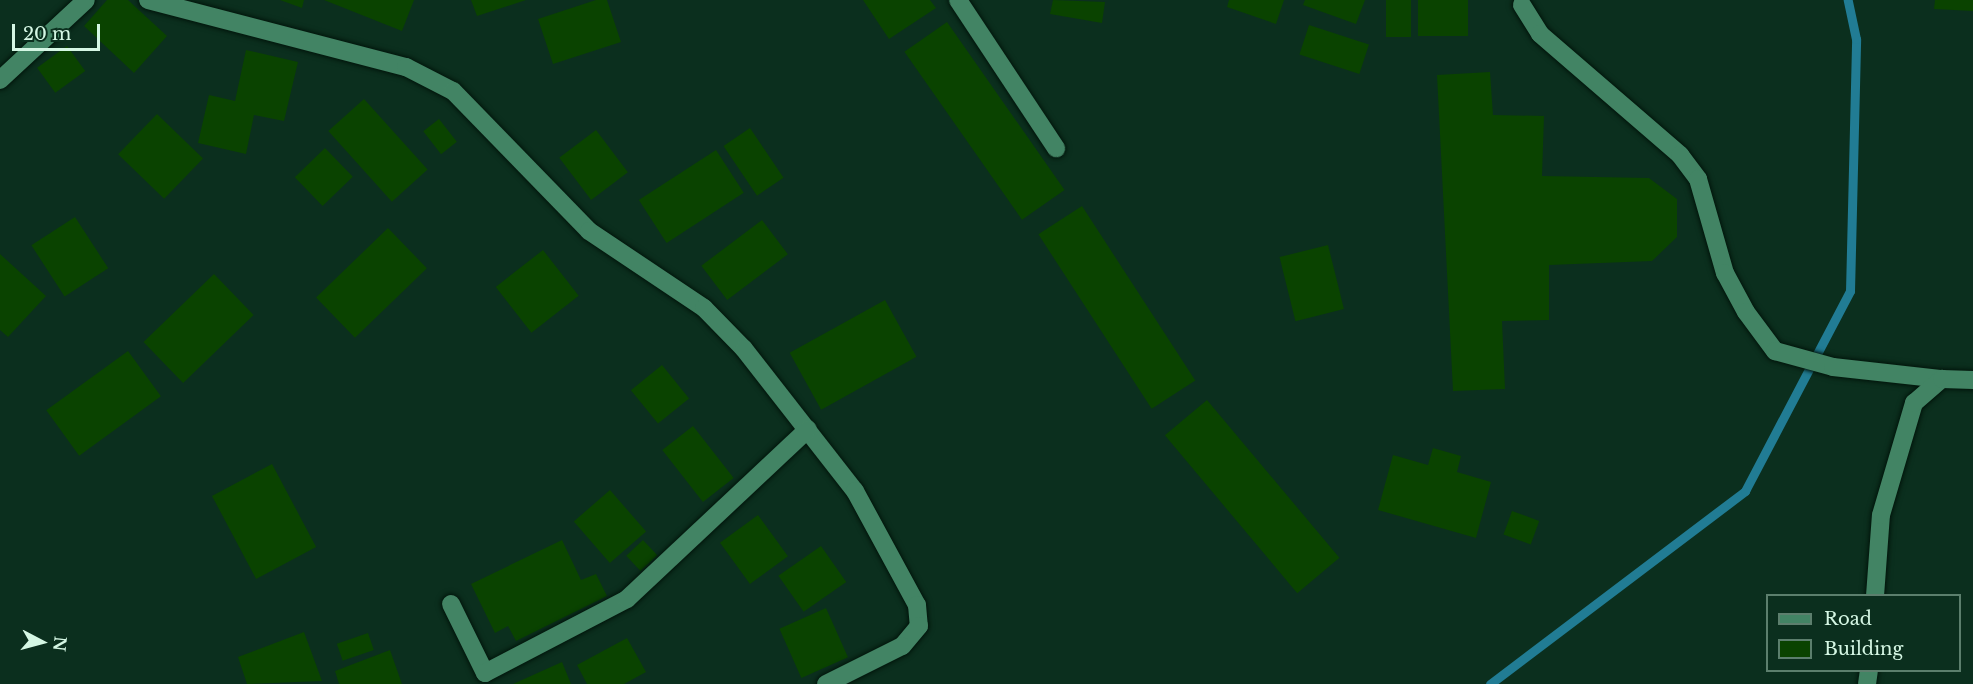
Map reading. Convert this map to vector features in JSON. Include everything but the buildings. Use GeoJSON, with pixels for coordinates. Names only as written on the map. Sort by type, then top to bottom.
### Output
{"type":"FeatureCollection","features":[{"type":"Feature","properties":{"kind":"street"},"geometry":{"type":"LineString","coordinates":[[0,80],[87,0]]}},
{"type":"Feature","properties":{"kind":"street"},"geometry":{"type":"LineString","coordinates":[[148,0],[406,67],[453,91],[589,231],[661,274],[704,308],[808,429],[855,491],[917,605],[919,626],[902,646],[826,684]]}},
{"type":"Feature","properties":{"kind":"street"},"geometry":{"type":"LineString","coordinates":[[958,0],[1056,148]]}},
{"type":"Feature","properties":{"kind":"street"},"geometry":{"type":"LineString","coordinates":[[1522,5],[1540,34],[1680,155],[1698,179],[1725,273],[1746,312],[1775,351],[1833,367],[1942,379],[1973,380]]}},
{"type":"Feature","properties":{"kind":"street"},"geometry":{"type":"LineString","coordinates":[[1875,594],[1881,515],[1899,446],[1914,403],[1942,379]]}},
{"type":"Feature","properties":{"kind":"street"},"geometry":{"type":"LineString","coordinates":[[451,604],[487,679],[627,599],[808,429]]}},
{"type":"Feature","properties":{"kind":"waterway"},"geometry":{"type":"LineString","coordinates":[[1490,684],[1745,491],[1850,291],[1856,39],[1848,0]]}}]}
